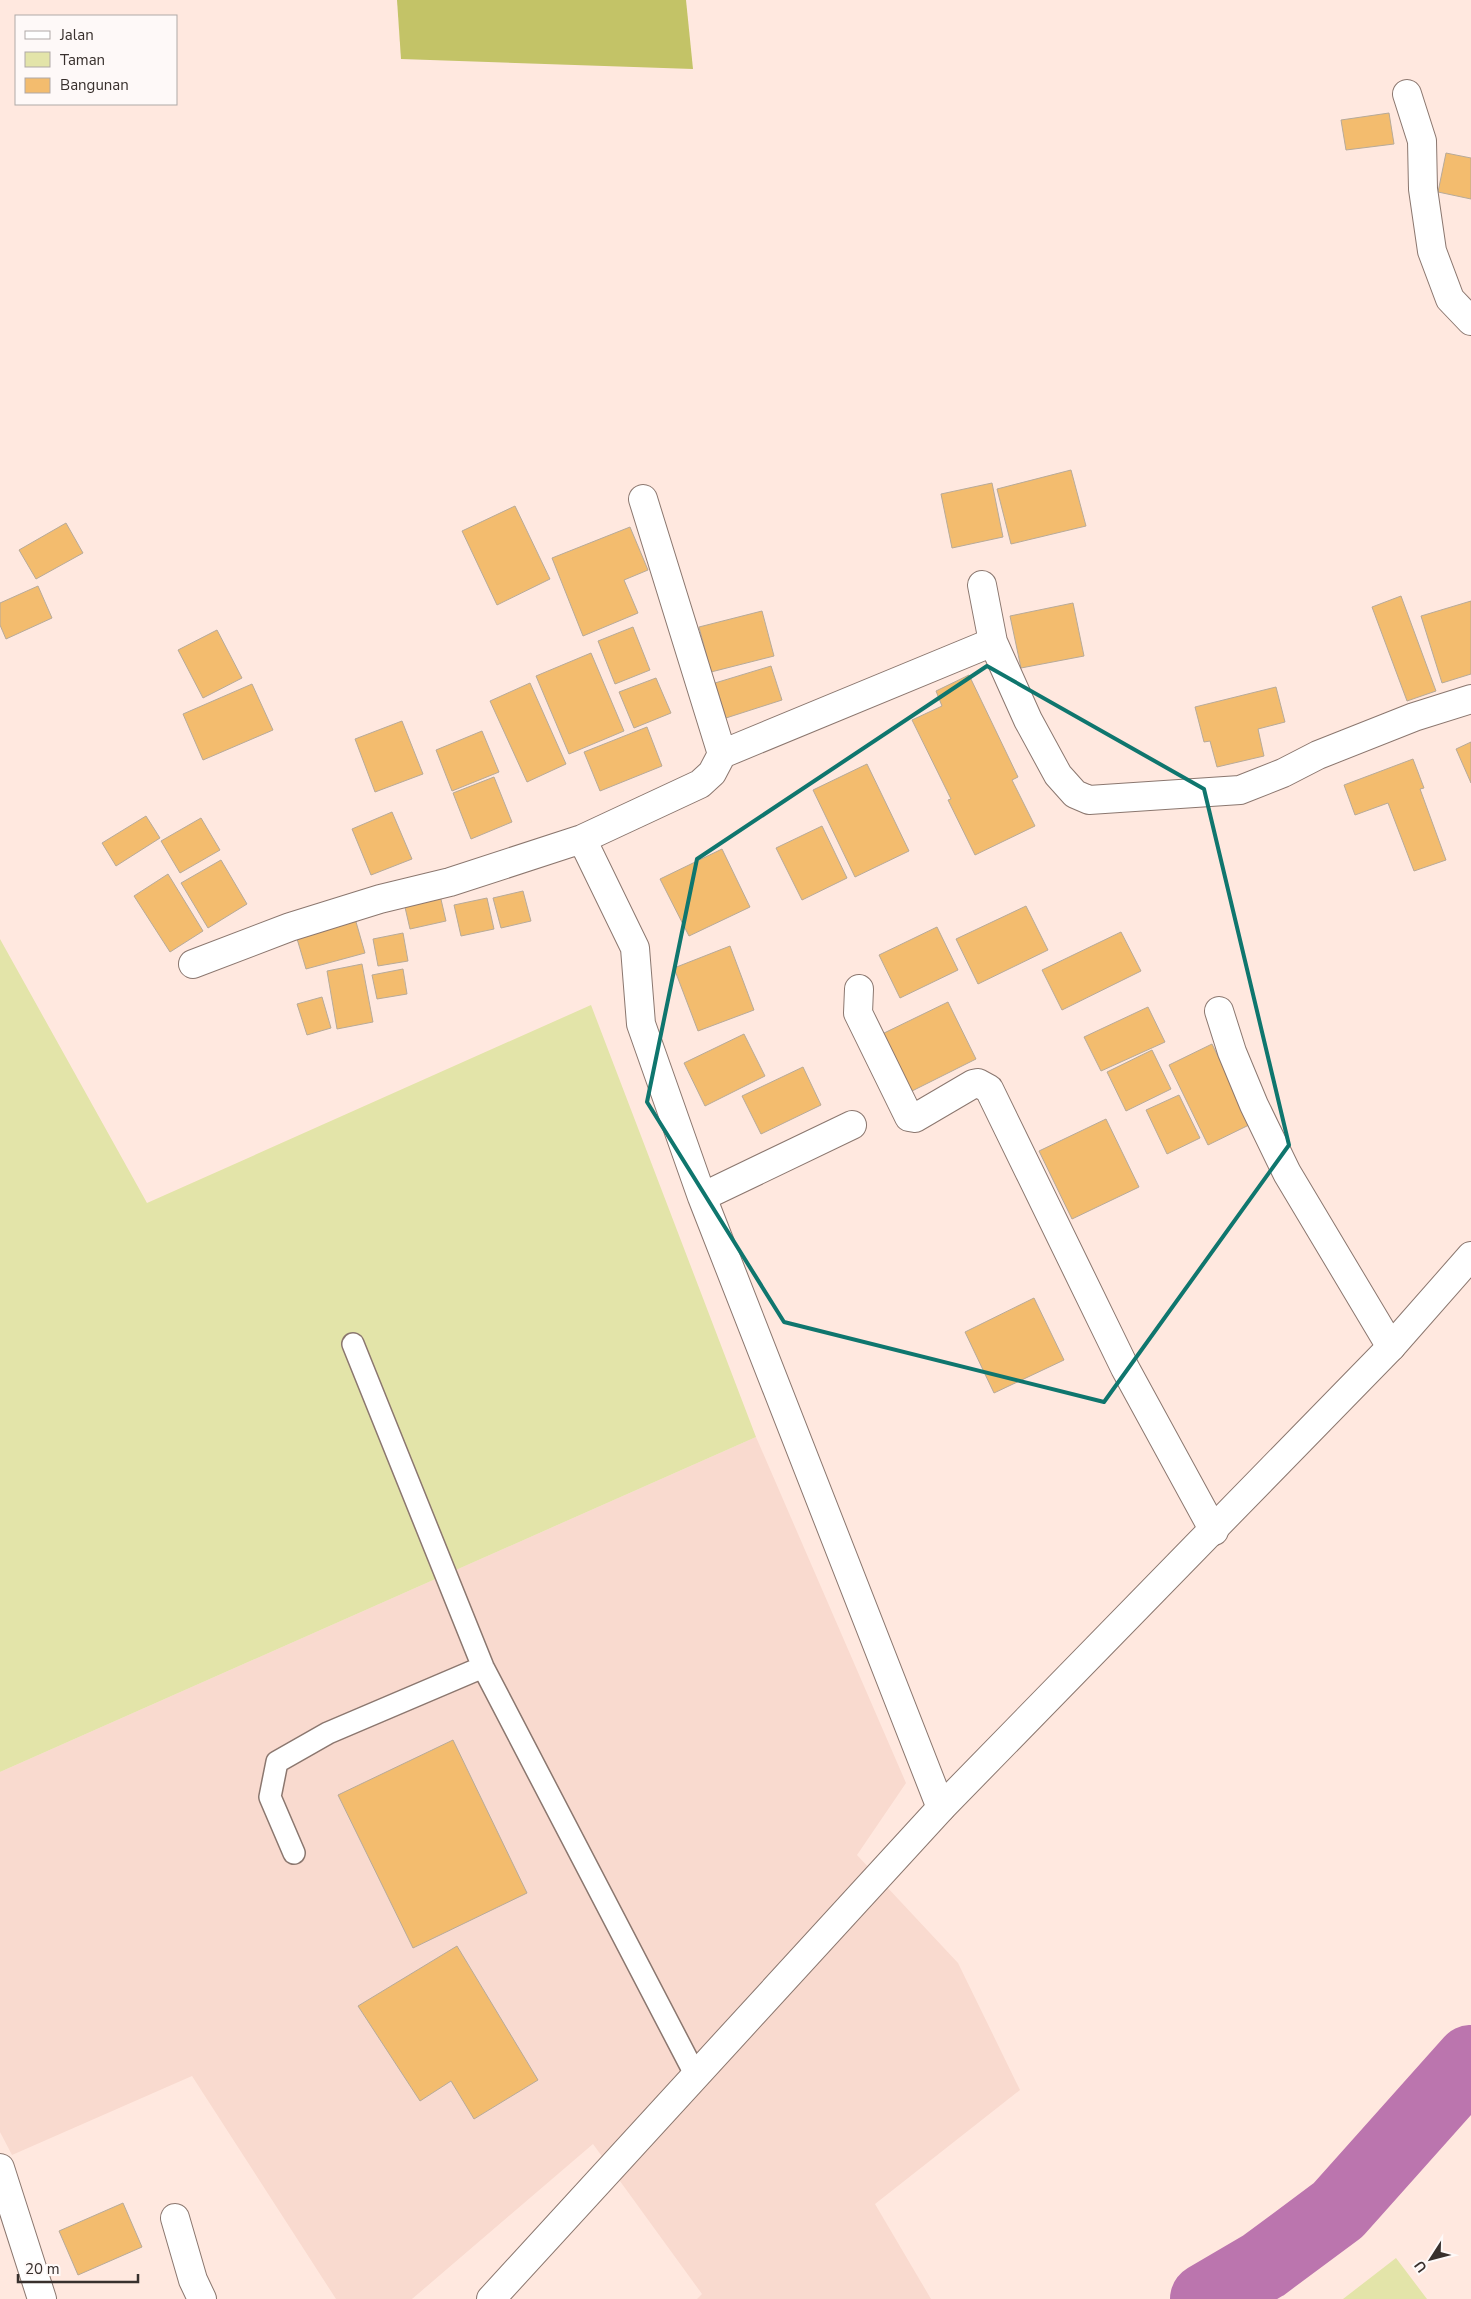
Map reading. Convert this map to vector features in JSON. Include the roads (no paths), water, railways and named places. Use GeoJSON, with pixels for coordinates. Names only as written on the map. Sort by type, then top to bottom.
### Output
{"type":"FeatureCollection","features":[{"type":"Feature","properties":{"kind":"street"},"geometry":{"type":"LineString","coordinates":[[1407,94],[1422,141],[1423,189],[1432,251],[1450,300],[1471,321]]}},
{"type":"Feature","properties":{"kind":"street"},"geometry":{"type":"LineString","coordinates":[[643,499],[722,754]]}},
{"type":"Feature","properties":{"kind":"street"},"geometry":{"type":"LineString","coordinates":[[982,584],[993,642],[1028,720],[1058,775],[1075,794],[1088,800],[1240,790],[1283,773],[1318,755],[1405,721],[1471,699]]}},
{"type":"Feature","properties":{"kind":"street"},"geometry":{"type":"LineString","coordinates":[[192,964],[290,927],[380,899],[450,882],[582,839],[700,784],[712,773],[722,754],[993,642]]}},
{"type":"Feature","properties":{"kind":"street"},"geometry":{"type":"LineString","coordinates":[[582,839],[635,948],[641,1024],[702,1197],[941,1808]]}},
{"type":"Feature","properties":{"kind":"street"},"geometry":{"type":"LineString","coordinates":[[859,989],[858,1012],[909,1116],[915,1118],[973,1084],[985,1085],[989,1089],[1125,1368],[1214,1530]]}},
{"type":"Feature","properties":{"kind":"street"},"geometry":{"type":"LineString","coordinates":[[1219,1011],[1232,1052],[1250,1097],[1287,1173],[1391,1347]]}},
{"type":"Feature","properties":{"kind":"street"},"geometry":{"type":"LineString","coordinates":[[702,1197],[852,1125]]}},
{"type":"Feature","properties":{"kind":"street"},"geometry":{"type":"LineString","coordinates":[[492,2299],[941,1808],[1391,1347],[1471,1256]]}},
{"type":"Feature","properties":{"kind":"street"},"geometry":{"type":"LineString","coordinates":[[0,2168],[42,2299]]}},
{"type":"Feature","properties":{"kind":"street"},"geometry":{"type":"LineString","coordinates":[[175,2218],[193,2280],[202,2299]]}},
{"type":"Feature","properties":{"kind":"lane"},"geometry":{"type":"LineString","coordinates":[[353,1344],[483,1667],[696,2076]]}},
{"type":"Feature","properties":{"kind":"lane"},"geometry":{"type":"LineString","coordinates":[[294,1853],[270,1797],[277,1762],[328,1733],[483,1667]]}},
{"type":"Feature","properties":{"kind":"waterway"},"geometry":{"type":"LineString","coordinates":[[1206,2299],[1264,2265],[1338,2210],[1471,2061]]}}]}
